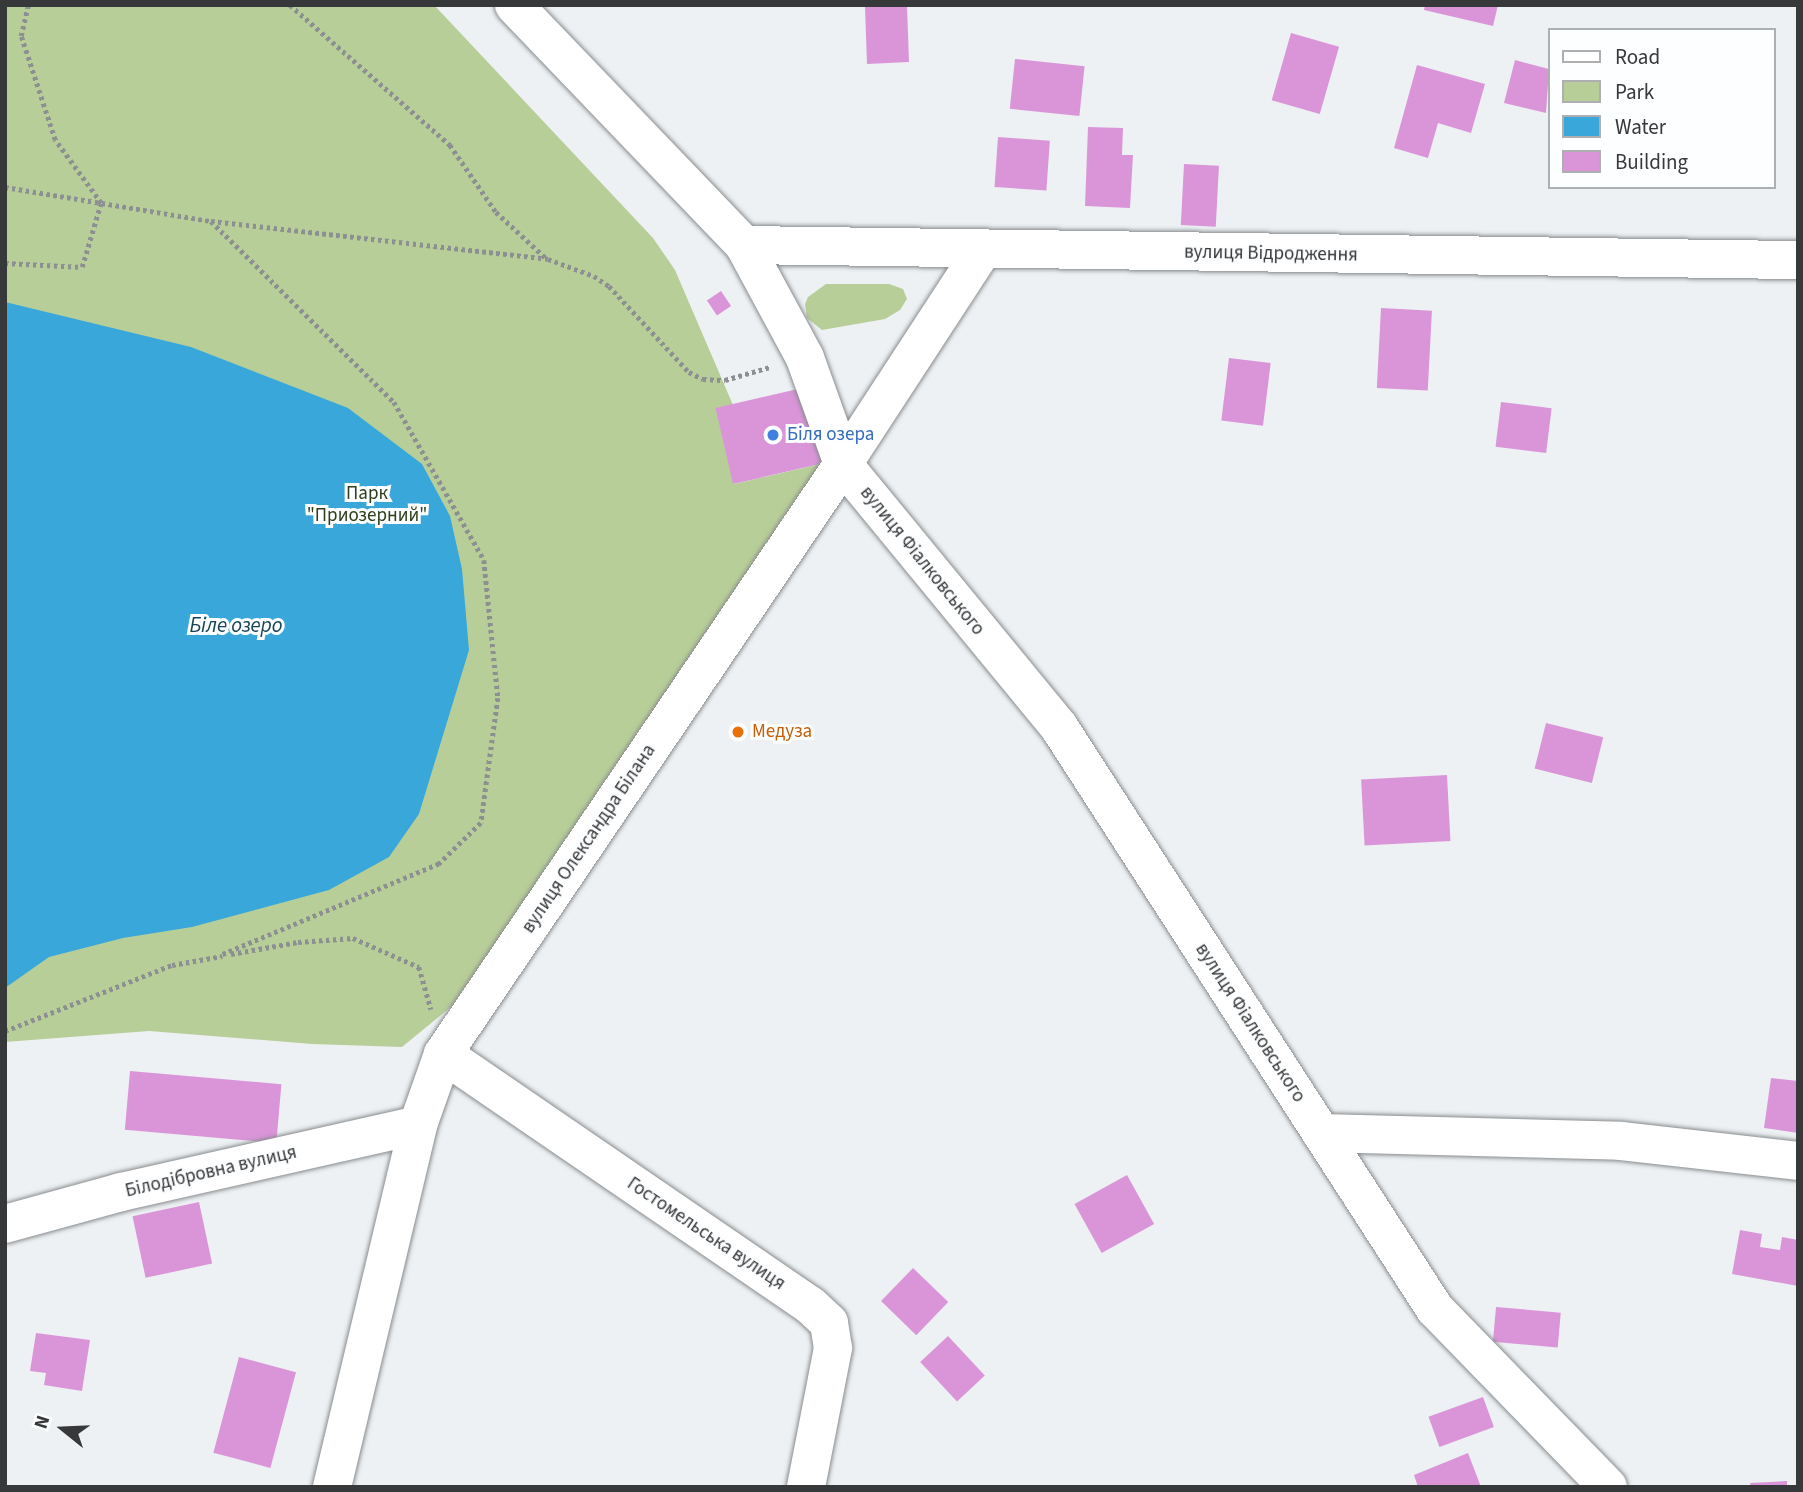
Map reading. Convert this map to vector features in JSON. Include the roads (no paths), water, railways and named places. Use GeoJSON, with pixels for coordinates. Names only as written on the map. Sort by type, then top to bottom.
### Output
{"type":"FeatureCollection","features":[{"type":"Feature","properties":{"kind":"street","name":"вулиця Фіалковського"},"geometry":{"type":"LineString","coordinates":[[514,5],[744,245],[805,358],[843,464],[1059,727],[1435,1309],[1608,1487]]}},
{"type":"Feature","properties":{"kind":"street","name":"вулиця Відродження"},"geometry":{"type":"LineString","coordinates":[[744,245],[982,251],[1798,260]]}},
{"type":"Feature","properties":{"kind":"street","name":"вулиця Олександра Білана"},"geometry":{"type":"LineString","coordinates":[[332,1487],[418,1125],[443,1054],[843,464],[982,251]]}},
{"type":"Feature","properties":{"kind":"street","name":"Гостомельська вулиця"},"geometry":{"type":"LineString","coordinates":[[443,1054],[810,1305],[830,1322],[833,1348],[806,1487]]}},
{"type":"Feature","properties":{"kind":"street","name":"Білодібровна вулиця"},"geometry":{"type":"LineString","coordinates":[[5,1224],[121,1192],[418,1125]]}},
{"type":"Feature","properties":{"kind":"street"},"geometry":{"type":"LineString","coordinates":[[1321,1133],[1621,1141],[1798,1161]]}},
{"type":"Feature","properties":{"kind":"water","name":"Біле озеро"},"geometry":{"type":"Polygon","coordinates":[[[5,302],[191,347],[348,408],[422,464],[450,516],[462,569],[469,650],[419,814],[389,857],[329,890],[192,927],[123,938],[49,957],[5,988],[5,302]]]}},
{"type":"Feature","properties":{"kind":"place","name":"Біля озера"},"geometry":{"type":"Point","coordinates":[773,435]}},
{"type":"Feature","properties":{"kind":"place","name":"Медуза"},"geometry":{"type":"Point","coordinates":[738,732]}},
{"type":"Feature","properties":{"kind":"park label","name":"Парк \"Приозерний\""},"geometry":{"type":"Point","coordinates":[367,505]}}]}
